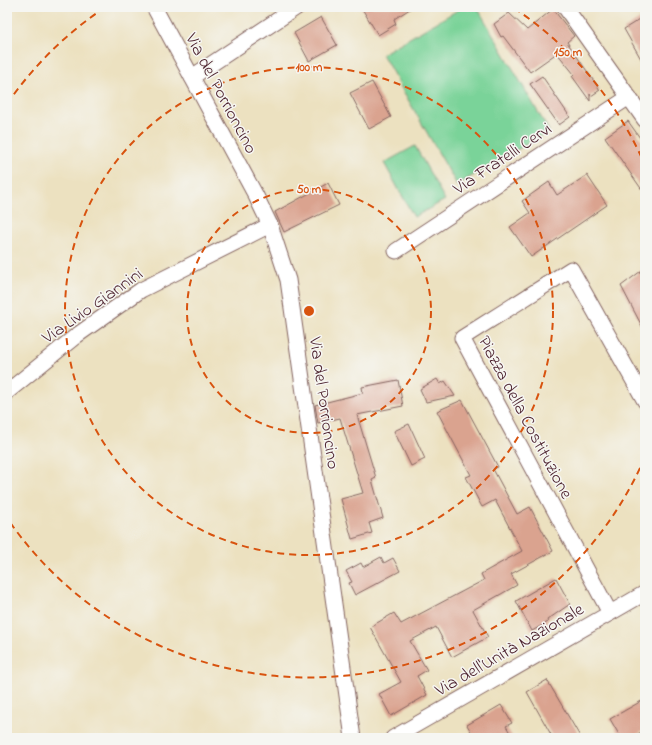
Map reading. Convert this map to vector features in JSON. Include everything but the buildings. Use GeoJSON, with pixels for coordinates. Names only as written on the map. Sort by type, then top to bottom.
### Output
{"type":"FeatureCollection","features":[{"type":"Feature","properties":{"kind":"street","name":"Via del Porrioncino"},"geometry":{"type":"LineString","coordinates":[[154,7],[270,225],[288,280],[353,738]]}},
{"type":"Feature","properties":{"kind":"street"},"geometry":{"type":"LineString","coordinates":[[192,77],[297,7]]}},
{"type":"Feature","properties":{"kind":"street"},"geometry":{"type":"LineString","coordinates":[[565,7],[645,120]]}},
{"type":"Feature","properties":{"kind":"street","name":"Via Fratelli Cervi"},"geometry":{"type":"LineString","coordinates":[[396,251],[629,97]]}},
{"type":"Feature","properties":{"kind":"street","name":"Via Livio Giannini"},"geometry":{"type":"LineString","coordinates":[[7,392],[76,336],[141,290],[270,225]]}},
{"type":"Feature","properties":{"kind":"street","name":"Piazza della Costituzione"},"geometry":{"type":"LineString","coordinates":[[610,613],[462,338],[571,269],[645,401]]}},
{"type":"Feature","properties":{"kind":"street","name":"Via dell'Unità Nazionale"},"geometry":{"type":"LineString","coordinates":[[393,738],[645,593]]}},
{"type":"Feature","properties":{"kind":"green space"},"geometry":{"type":"Polygon","coordinates":[[[463,7],[477,7],[549,131],[457,185],[382,54],[463,7]]]}},
{"type":"Feature","properties":{"kind":"green space"},"geometry":{"type":"Polygon","coordinates":[[[415,146],[445,200],[414,217],[384,163],[415,146]]]}}]}
